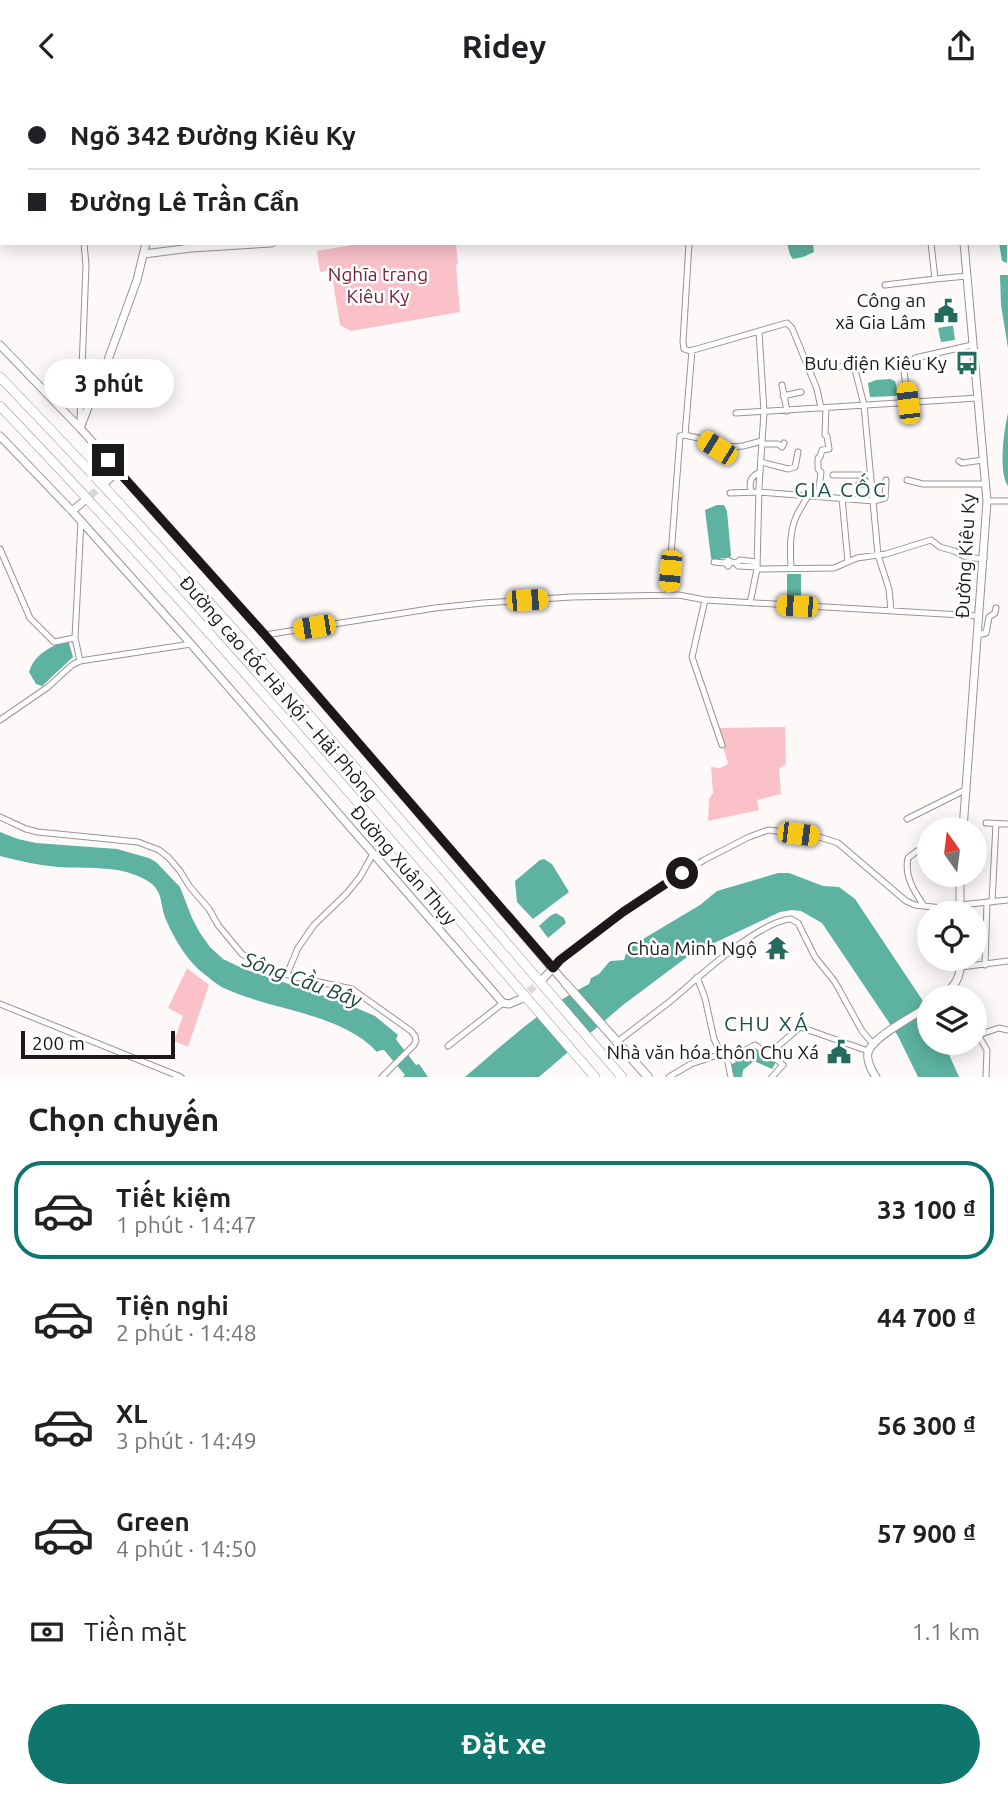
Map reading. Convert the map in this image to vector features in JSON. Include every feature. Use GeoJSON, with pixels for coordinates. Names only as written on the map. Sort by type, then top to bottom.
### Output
{"type":"FeatureCollection","features":[{"type":"Feature","properties":{"kind":"highway","name":"Đường cao tốc Hà Nội – Hải Phòng"},"geometry":{"type":"LineString","coordinates":[[0,377],[146,532],[542,982],[622,1077]]}},
{"type":"Feature","properties":{"kind":"highway","name":"Đường cao tốc Hà Nội – Hải Phòng"},"geometry":{"type":"LineString","coordinates":[[0,406],[86,496],[299,736],[595,1077]]}},
{"type":"Feature","properties":{"kind":"highway"},"geometry":{"type":"LineString","coordinates":[[0,413],[84,498],[299,736]]}},
{"type":"Feature","properties":{"kind":"main road"},"geometry":{"type":"LineString","coordinates":[[80,428],[97,390],[137,281],[146,245]]}},
{"type":"Feature","properties":{"kind":"main road"},"geometry":{"type":"LineString","coordinates":[[144,254],[249,245]]}},
{"type":"Feature","properties":{"kind":"main road","name":"Đường Kiêu Kỵ"},"geometry":{"type":"LineString","coordinates":[[964,245],[987,501],[964,817]]}},
{"type":"Feature","properties":{"kind":"main road"},"geometry":{"type":"LineString","coordinates":[[0,345],[80,428],[265,635],[648,1077]]}},
{"type":"Feature","properties":{"kind":"main road","name":"Đường Xuân Thụy"},"geometry":{"type":"LineString","coordinates":[[0,436],[72,511],[191,644],[503,1003]]}},
{"type":"Feature","properties":{"kind":"main road"},"geometry":{"type":"LineString","coordinates":[[106,482],[117,471]]}},
{"type":"Feature","properties":{"kind":"main road"},"geometry":{"type":"LineString","coordinates":[[72,511],[83,502]]}},
{"type":"Feature","properties":{"kind":"main road"},"geometry":{"type":"LineString","coordinates":[[542,982],[553,968]]}},
{"type":"Feature","properties":{"kind":"main road"},"geometry":{"type":"LineString","coordinates":[[503,1003],[509,1004],[524,998]]}},
{"type":"Feature","properties":{"kind":"main road"},"geometry":{"type":"LineString","coordinates":[[876,1077],[869,1066],[871,1048],[881,1037],[917,1014]]}},
{"type":"Feature","properties":{"kind":"street"},"geometry":{"type":"LineString","coordinates":[[80,428],[86,265],[84,245]]}},
{"type":"Feature","properties":{"kind":"street"},"geometry":{"type":"LineString","coordinates":[[689,245],[684,349],[692,350],[784,323],[792,328],[817,389],[823,408],[825,435],[830,447],[822,450],[821,457],[818,458],[818,469],[821,471],[818,496]]}},
{"type":"Feature","properties":{"kind":"street"},"geometry":{"type":"LineString","coordinates":[[931,245],[935,279]]}},
{"type":"Feature","properties":{"kind":"street"},"geometry":{"type":"LineString","coordinates":[[885,285],[967,276]]}},
{"type":"Feature","properties":{"kind":"street"},"geometry":{"type":"LineString","coordinates":[[751,603],[757,566],[764,412],[759,331]]}},
{"type":"Feature","properties":{"kind":"street"},"geometry":{"type":"LineString","coordinates":[[915,358],[972,345]]}},
{"type":"Feature","properties":{"kind":"street"},"geometry":{"type":"LineString","coordinates":[[685,435],[692,350]]}},
{"type":"Feature","properties":{"kind":"street"},"geometry":{"type":"LineString","coordinates":[[836,368],[853,361],[864,405],[878,555],[889,589],[891,611]]}},
{"type":"Feature","properties":{"kind":"street"},"geometry":{"type":"LineString","coordinates":[[903,363],[908,403]]}},
{"type":"Feature","properties":{"kind":"street"},"geometry":{"type":"LineString","coordinates":[[782,385],[787,411]]}},
{"type":"Feature","properties":{"kind":"street"},"geometry":{"type":"LineString","coordinates":[[82,392],[93,395]]}},
{"type":"Feature","properties":{"kind":"street"},"geometry":{"type":"LineString","coordinates":[[783,397],[801,392]]}},
{"type":"Feature","properties":{"kind":"street"},"geometry":{"type":"LineString","coordinates":[[736,413],[978,398]]}},
{"type":"Feature","properties":{"kind":"street"},"geometry":{"type":"LineString","coordinates":[[668,595],[681,435],[702,439],[717,448],[762,442],[782,447],[784,443]]}},
{"type":"Feature","properties":{"kind":"street"},"geometry":{"type":"LineString","coordinates":[[761,461],[788,469],[795,467],[798,452]]}},
{"type":"Feature","properties":{"kind":"street"},"geometry":{"type":"LineString","coordinates":[[960,461],[983,460]]}},
{"type":"Feature","properties":{"kind":"street"},"geometry":{"type":"LineString","coordinates":[[751,492],[749,484],[752,477],[760,472]]}},
{"type":"Feature","properties":{"kind":"street"},"geometry":{"type":"LineString","coordinates":[[833,475],[871,478]]}},
{"type":"Feature","properties":{"kind":"street"},"geometry":{"type":"LineString","coordinates":[[859,484],[866,484],[871,478]]}},
{"type":"Feature","properties":{"kind":"street"},"geometry":{"type":"LineString","coordinates":[[730,493],[759,492],[874,501],[885,498],[886,480]]}},
{"type":"Feature","properties":{"kind":"street"},"geometry":{"type":"LineString","coordinates":[[907,480],[923,484],[985,484]]}},
{"type":"Feature","properties":{"kind":"street"},"geometry":{"type":"LineString","coordinates":[[791,568],[792,533],[799,510],[808,496]]}},
{"type":"Feature","properties":{"kind":"street"},"geometry":{"type":"LineString","coordinates":[[842,498],[848,562]]}},
{"type":"Feature","properties":{"kind":"street"},"geometry":{"type":"LineString","coordinates":[[987,501],[1008,501]]}},
{"type":"Feature","properties":{"kind":"street"},"geometry":{"type":"LineString","coordinates":[[80,661],[75,638],[81,521]]}},
{"type":"Feature","properties":{"kind":"street"},"geometry":{"type":"LineString","coordinates":[[714,562],[738,566],[835,568],[857,558],[886,554],[930,540],[966,557],[984,559]]}},
{"type":"Feature","properties":{"kind":"street"},"geometry":{"type":"LineString","coordinates":[[0,549],[30,618],[54,642],[75,638]]}},
{"type":"Feature","properties":{"kind":"street"},"geometry":{"type":"LineString","coordinates":[[265,635],[435,608],[571,597],[679,595],[705,600],[978,616]]}},
{"type":"Feature","properties":{"kind":"street"},"geometry":{"type":"LineString","coordinates":[[705,600],[692,657],[722,745]]}},
{"type":"Feature","properties":{"kind":"street"},"geometry":{"type":"LineString","coordinates":[[976,635],[986,633],[989,617],[995,613],[996,608]]}},
{"type":"Feature","properties":{"kind":"street"},"geometry":{"type":"LineString","coordinates":[[0,720],[80,661],[191,644]]}},
{"type":"Feature","properties":{"kind":"street"},"geometry":{"type":"LineString","coordinates":[[907,819],[967,789]]}},
{"type":"Feature","properties":{"kind":"street"},"geometry":{"type":"LineString","coordinates":[[0,817],[38,832],[138,842],[159,850],[180,871],[242,954],[265,967],[343,987],[359,994],[411,1031],[416,1041],[382,1077]]}},
{"type":"Feature","properties":{"kind":"street"},"geometry":{"type":"LineString","coordinates":[[987,823],[1008,824]]}},
{"type":"Feature","properties":{"kind":"street"},"geometry":{"type":"LineString","coordinates":[[987,940],[996,824]]}},
{"type":"Feature","properties":{"kind":"street"},"geometry":{"type":"LineString","coordinates":[[553,968],[623,912],[661,887],[704,860],[768,830],[816,836],[838,843],[906,901],[917,905]]}},
{"type":"Feature","properties":{"kind":"street"},"geometry":{"type":"LineString","coordinates":[[917,851],[908,858],[906,864],[911,884],[921,901]]}},
{"type":"Feature","properties":{"kind":"street"},"geometry":{"type":"LineString","coordinates":[[287,974],[298,948],[314,925],[353,885],[373,854]]}},
{"type":"Feature","properties":{"kind":"street"},"geometry":{"type":"LineString","coordinates":[[987,903],[1008,900]]}},
{"type":"Feature","properties":{"kind":"street"},"geometry":{"type":"LineString","coordinates":[[614,1039],[669,1002],[741,944],[768,926],[787,919],[795,920],[815,957],[841,993],[871,1048]]}},
{"type":"Feature","properties":{"kind":"street"},"geometry":{"type":"LineString","coordinates":[[987,965],[1008,961]]}},
{"type":"Feature","properties":{"kind":"street"},"geometry":{"type":"LineString","coordinates":[[697,977],[705,998],[714,1039],[731,1077]]}},
{"type":"Feature","properties":{"kind":"street"},"geometry":{"type":"LineString","coordinates":[[448,1046],[503,1003]]}},
{"type":"Feature","properties":{"kind":"street"},"geometry":{"type":"LineString","coordinates":[[0,1004],[181,1077]]}},
{"type":"Feature","properties":{"kind":"street"},"geometry":{"type":"LineString","coordinates":[[769,1053],[803,1027],[827,1038],[871,1048]]}},
{"type":"Feature","properties":{"kind":"street"},"geometry":{"type":"LineString","coordinates":[[987,1031],[999,1028],[1008,1030]]}},
{"type":"Feature","properties":{"kind":"street"},"geometry":{"type":"LineString","coordinates":[[669,1077],[691,1064],[718,1055],[724,1057],[755,1045],[783,1065],[772,1077]]}},
{"type":"Feature","properties":{"kind":"street"},"geometry":{"type":"LineString","coordinates":[[986,1077],[987,1053]]}},
{"type":"Feature","properties":{"kind":"green space","name":"Nghĩa trang Kiêu Kỵ"},"geometry":{"type":"Polygon","coordinates":[[[352,245],[456,245],[460,312],[351,331],[340,325],[331,270],[320,272],[317,251],[352,245]]]}},
{"type":"Feature","properties":{"kind":"green space"},"geometry":{"type":"Polygon","coordinates":[[[785,727],[786,764],[779,769],[781,794],[757,800],[759,810],[708,821],[709,799],[713,793],[711,767],[720,768],[728,764],[718,728],[785,727]]]}},
{"type":"Feature","properties":{"kind":"green space"},"geometry":{"type":"Polygon","coordinates":[[[187,968],[209,985],[188,1047],[174,1041],[183,1016],[168,1008],[187,968]]]}},
{"type":"Feature","properties":{"kind":"shaded area"},"geometry":{"type":"Polygon","coordinates":[[[788,245],[813,245],[814,252],[803,257],[793,259],[788,245]]]}},
{"type":"Feature","properties":{"kind":"shaded area"},"geometry":{"type":"Polygon","coordinates":[[[999,245],[1007,245],[1007,263],[1002,261],[999,245]]]}},
{"type":"Feature","properties":{"kind":"shaded area"},"geometry":{"type":"Polygon","coordinates":[[[1000,275],[1008,275],[1008,348],[1001,305],[1000,275]]]}},
{"type":"Feature","properties":{"kind":"shaded area"},"geometry":{"type":"Polygon","coordinates":[[[953,326],[955,340],[941,342],[938,328],[953,326]]]}},
{"type":"Feature","properties":{"kind":"shaded area"},"geometry":{"type":"Polygon","coordinates":[[[890,379],[895,381],[898,393],[896,396],[870,397],[868,383],[890,379]]]}},
{"type":"Feature","properties":{"kind":"shaded area"},"geometry":{"type":"Polygon","coordinates":[[[1008,413],[1008,486],[1003,461],[1008,413]]]}},
{"type":"Feature","properties":{"kind":"shaded area"},"geometry":{"type":"Polygon","coordinates":[[[724,505],[727,511],[731,555],[713,560],[705,510],[724,505]]]}},
{"type":"Feature","properties":{"kind":"shaded area"},"geometry":{"type":"Polygon","coordinates":[[[787,574],[801,574],[801,602],[787,602],[787,574]]]}},
{"type":"Feature","properties":{"kind":"shaded area"},"geometry":{"type":"Polygon","coordinates":[[[61,643],[69,643],[73,657],[42,686],[36,684],[29,672],[34,662],[46,650],[61,643]]]}},
{"type":"Feature","properties":{"kind":"shaded area","name":"Sông Cầu Bây"},"geometry":{"type":"Polygon","coordinates":[[[0,832],[36,843],[117,849],[156,862],[180,887],[200,933],[223,959],[375,1016],[398,1035],[398,1042],[428,1077],[403,1077],[405,1075],[384,1050],[377,1052],[345,1029],[217,984],[198,969],[182,950],[164,915],[158,892],[150,882],[122,871],[51,866],[0,856],[0,832]]]}},
{"type":"Feature","properties":{"kind":"shaded area"},"geometry":{"type":"Polygon","coordinates":[[[544,859],[552,864],[569,892],[533,919],[517,902],[515,881],[544,859]]]}},
{"type":"Feature","properties":{"kind":"shaded area"},"geometry":{"type":"Polygon","coordinates":[[[778,873],[789,873],[823,886],[839,887],[855,899],[917,992],[917,1055],[949,1055],[959,1077],[918,1077],[898,1036],[822,923],[801,911],[792,910],[780,912],[691,954],[623,1005],[539,1077],[465,1077],[540,1015],[589,984],[591,978],[599,974],[610,961],[624,960],[628,948],[700,905],[717,891],[778,873]]]}},
{"type":"Feature","properties":{"kind":"shaded area"},"geometry":{"type":"Polygon","coordinates":[[[556,913],[564,918],[566,923],[548,938],[539,926],[556,913]]]}},
{"type":"Feature","properties":{"kind":"shaded area"},"geometry":{"type":"Polygon","coordinates":[[[755,1046],[776,1062],[772,1069],[754,1061],[743,1070],[742,1077],[733,1077],[730,1065],[736,1062],[733,1058],[755,1046]]]}},
{"type":"Feature","properties":{"kind":"pier"},"geometry":{"type":"Polygon","coordinates":[[[555,1000],[589,1039],[573,1052],[539,1012],[555,1000]]]}},
{"type":"Feature","properties":{"kind":"tunnel"},"geometry":{"type":"LineString","coordinates":[[83,502],[106,482]]}},
{"type":"Feature","properties":{"kind":"tunnel"},"geometry":{"type":"LineString","coordinates":[[521,998],[542,980]]}},
{"type":"Feature","properties":{"kind":"place","name":"Công an xã Gia Lâm"},"geometry":{"type":"Point","coordinates":[946,311]}},
{"type":"Feature","properties":{"kind":"place","name":"Bưu điện Kiêu Kỵ"},"geometry":{"type":"Point","coordinates":[967,363]}},
{"type":"Feature","properties":{"kind":"place","name":"Chùa Minh Ngộ"},"geometry":{"type":"Point","coordinates":[777,948]}},
{"type":"Feature","properties":{"kind":"place","name":"Nhà văn hóa thôn Chu Xá"},"geometry":{"type":"Point","coordinates":[839,1052]}},
{"type":"Feature","properties":{"kind":"district","name":"GIA CỐC"},"geometry":{"type":"Point","coordinates":[841,490]}},
{"type":"Feature","properties":{"kind":"district","name":"CHU XÁ"},"geometry":{"type":"Point","coordinates":[767,1024]}},
{"type":"Feature","properties":{"kind":"route"},"geometry":{"type":"LineString","coordinates":[[108,460],[265,635],[553,968],[623,912],[682,873]]}}]}
